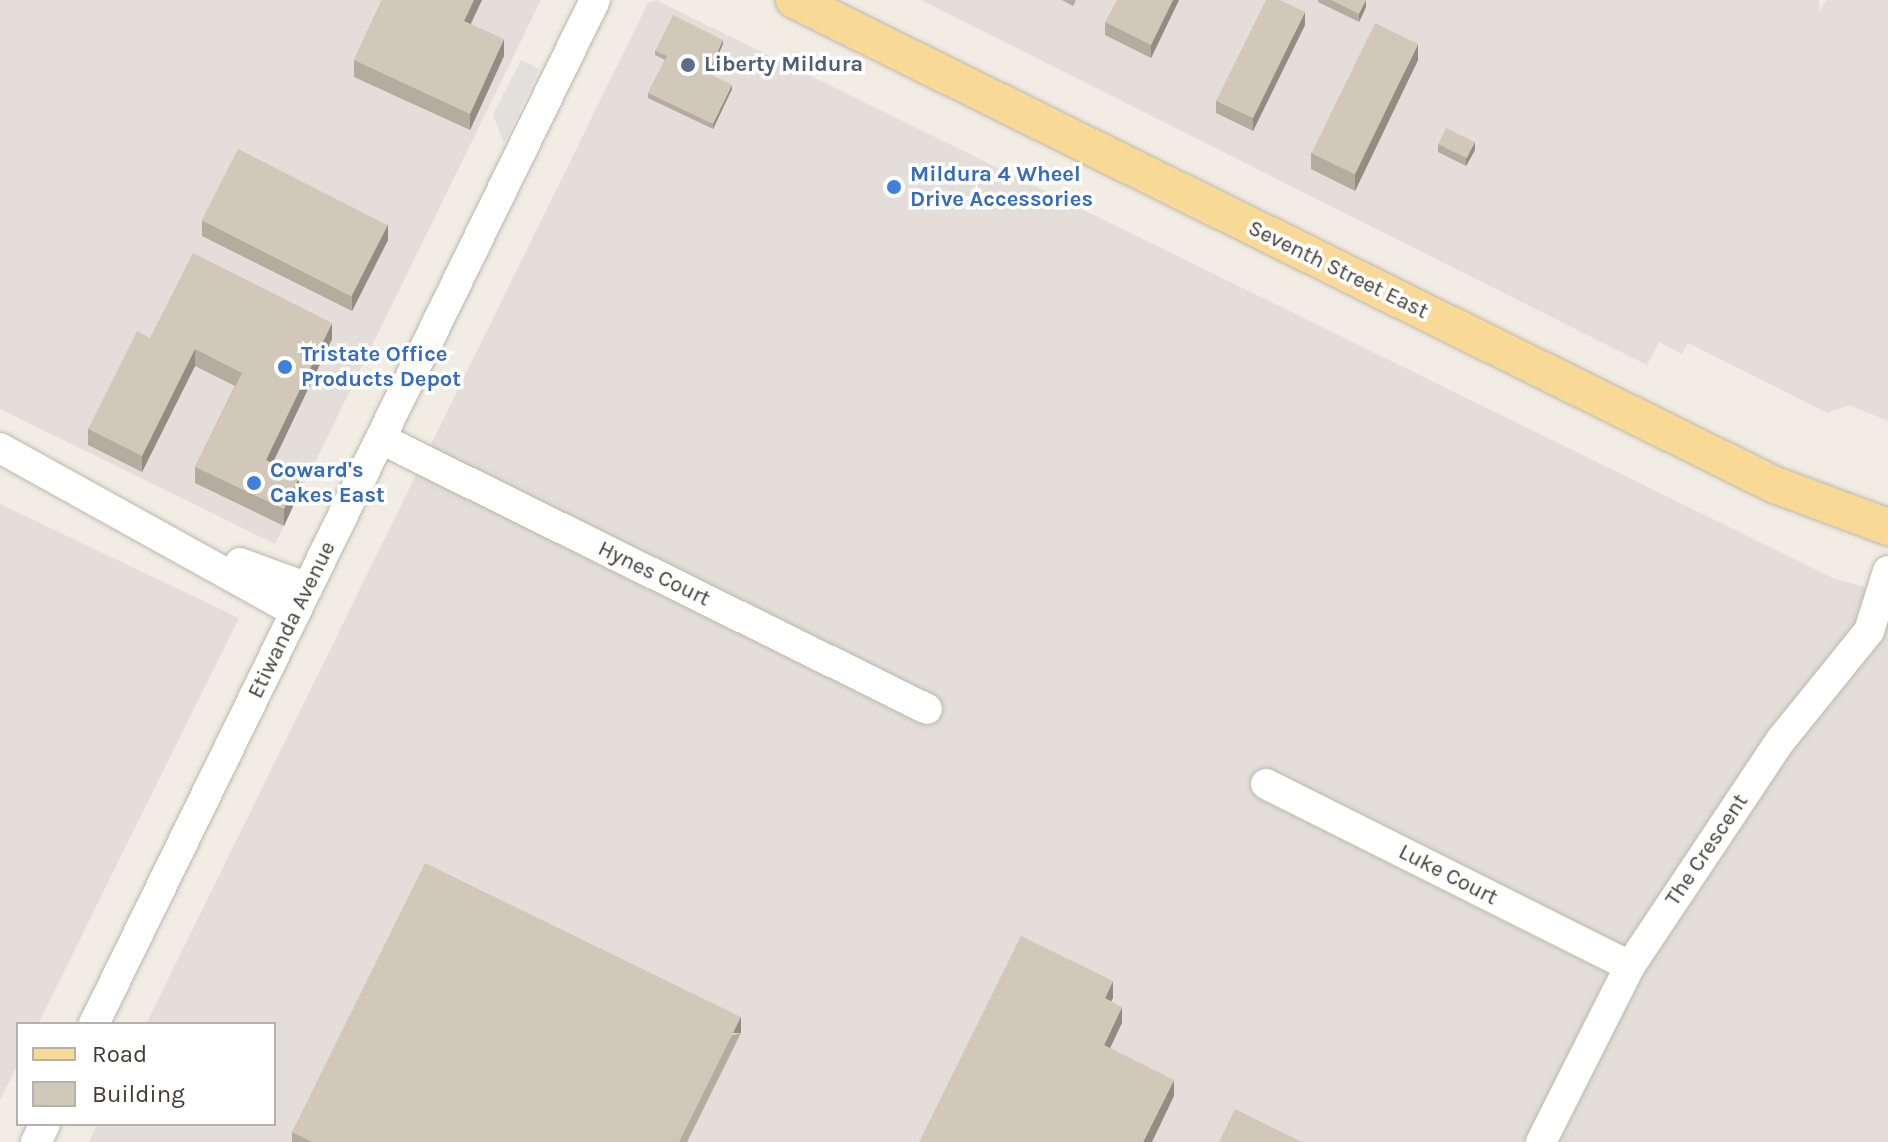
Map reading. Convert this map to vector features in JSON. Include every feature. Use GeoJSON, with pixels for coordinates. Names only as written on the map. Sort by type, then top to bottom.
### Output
{"type":"FeatureCollection","features":[{"type":"Feature","properties":{"kind":"main road","name":"Seventh Street East"},"geometry":{"type":"LineString","coordinates":[[794,0],[1775,485],[1888,527]]}},
{"type":"Feature","properties":{"kind":"street","name":"Etiwanda Avenue"},"geometry":{"type":"LineString","coordinates":[[95,1022],[595,0]]}},
{"type":"Feature","properties":{"kind":"street","name":"Hynes Court"},"geometry":{"type":"LineString","coordinates":[[381,439],[927,709]]}},
{"type":"Feature","properties":{"kind":"street"},"geometry":{"type":"LineString","coordinates":[[0,448],[106,506],[302,600]]}},
{"type":"Feature","properties":{"kind":"street"},"geometry":{"type":"LineString","coordinates":[[0,464],[106,506]]}},
{"type":"Feature","properties":{"kind":"street","name":"The Crescent"},"geometry":{"type":"LineString","coordinates":[[1541,1142],[1630,966],[1781,740],[1869,631],[1888,571]]}},
{"type":"Feature","properties":{"kind":"street","name":"Luke Court"},"geometry":{"type":"LineString","coordinates":[[1266,784],[1630,966]]}},
{"type":"Feature","properties":{"kind":"shaded area"},"geometry":{"type":"Polygon","coordinates":[[[0,0],[541,0],[275,544],[0,409],[0,0]]]}},
{"type":"Feature","properties":{"kind":"shaded area"},"geometry":{"type":"Polygon","coordinates":[[[656,0],[1835,579],[1888,593],[1888,1142],[89,1142],[96,1126],[276,1126],[276,1022],[147,1022],[648,3],[656,0]]]}},
{"type":"Feature","properties":{"kind":"shaded area"},"geometry":{"type":"Polygon","coordinates":[[[921,0],[1819,0],[1820,12],[1826,0],[1888,0],[1888,421],[1849,405],[1827,413],[1688,343],[1682,354],[1659,342],[1647,365],[921,0]]]}},
{"type":"Feature","properties":{"kind":"shaded area"},"geometry":{"type":"Polygon","coordinates":[[[521,60],[539,69],[504,143],[493,115],[521,60]]]}},
{"type":"Feature","properties":{"kind":"shaded area"},"geometry":{"type":"Polygon","coordinates":[[[0,504],[239,618],[39,1022],[16,1022],[16,1068],[0,1100],[0,504]]]}},
{"type":"Feature","properties":{"kind":"building"},"geometry":{"type":"Polygon","coordinates":[[[382,0],[474,0],[464,21],[504,39],[470,114],[354,60],[382,0]]]}},
{"type":"Feature","properties":{"kind":"building"},"geometry":{"type":"Polygon","coordinates":[[[1117,0],[1173,0],[1151,45],[1105,22],[1117,0]]]}},
{"type":"Feature","properties":{"kind":"building"},"geometry":{"type":"Polygon","coordinates":[[[1266,0],[1280,0],[1305,12],[1253,118],[1216,101],[1266,0]]]}},
{"type":"Feature","properties":{"kind":"building"},"geometry":{"type":"Polygon","coordinates":[[[1331,0],[1366,0],[1359,14],[1331,0]]]}},
{"type":"Feature","properties":{"kind":"building"},"geometry":{"type":"Polygon","coordinates":[[[673,15],[723,40],[708,73],[732,85],[713,124],[648,93],[667,56],[655,51],[673,15]]]}},
{"type":"Feature","properties":{"kind":"building"},"geometry":{"type":"Polygon","coordinates":[[[1375,23],[1418,44],[1355,174],[1311,153],[1375,23]]]}},
{"type":"Feature","properties":{"kind":"building"},"geometry":{"type":"Polygon","coordinates":[[[1446,128],[1475,142],[1467,158],[1438,144],[1446,128]]]}},
{"type":"Feature","properties":{"kind":"building"},"geometry":{"type":"Polygon","coordinates":[[[238,149],[388,225],[351,297],[202,220],[238,149]]]}},
{"type":"Feature","properties":{"kind":"building"},"geometry":{"type":"Polygon","coordinates":[[[193,253],[332,323],[266,460],[299,477],[284,509],[195,467],[242,373],[195,349],[142,456],[88,429],[137,331],[150,338],[193,253]]]}},
{"type":"Feature","properties":{"kind":"building"},"geometry":{"type":"Polygon","coordinates":[[[425,863],[741,1017],[679,1142],[312,1142],[292,1132],[425,863]]]}},
{"type":"Feature","properties":{"kind":"building"},"geometry":{"type":"Polygon","coordinates":[[[1021,936],[1113,981],[1105,998],[1122,1007],[1104,1045],[1174,1080],[1143,1142],[919,1142],[1021,936]]]}},
{"type":"Feature","properties":{"kind":"building"},"geometry":{"type":"Polygon","coordinates":[[[1235,1109],[1302,1142],[1219,1142],[1235,1109]]]}},
{"type":"Feature","properties":{"kind":"place","name":"Liberty Mildura"},"geometry":{"type":"Point","coordinates":[688,65]}},
{"type":"Feature","properties":{"kind":"place","name":"Mildura 4 Wheel Drive Accessories"},"geometry":{"type":"Point","coordinates":[894,187]}},
{"type":"Feature","properties":{"kind":"place","name":"Tristate Office Products Depot"},"geometry":{"type":"Point","coordinates":[285,367]}},
{"type":"Feature","properties":{"kind":"place","name":"Coward's Cakes East"},"geometry":{"type":"Point","coordinates":[254,483]}}]}
